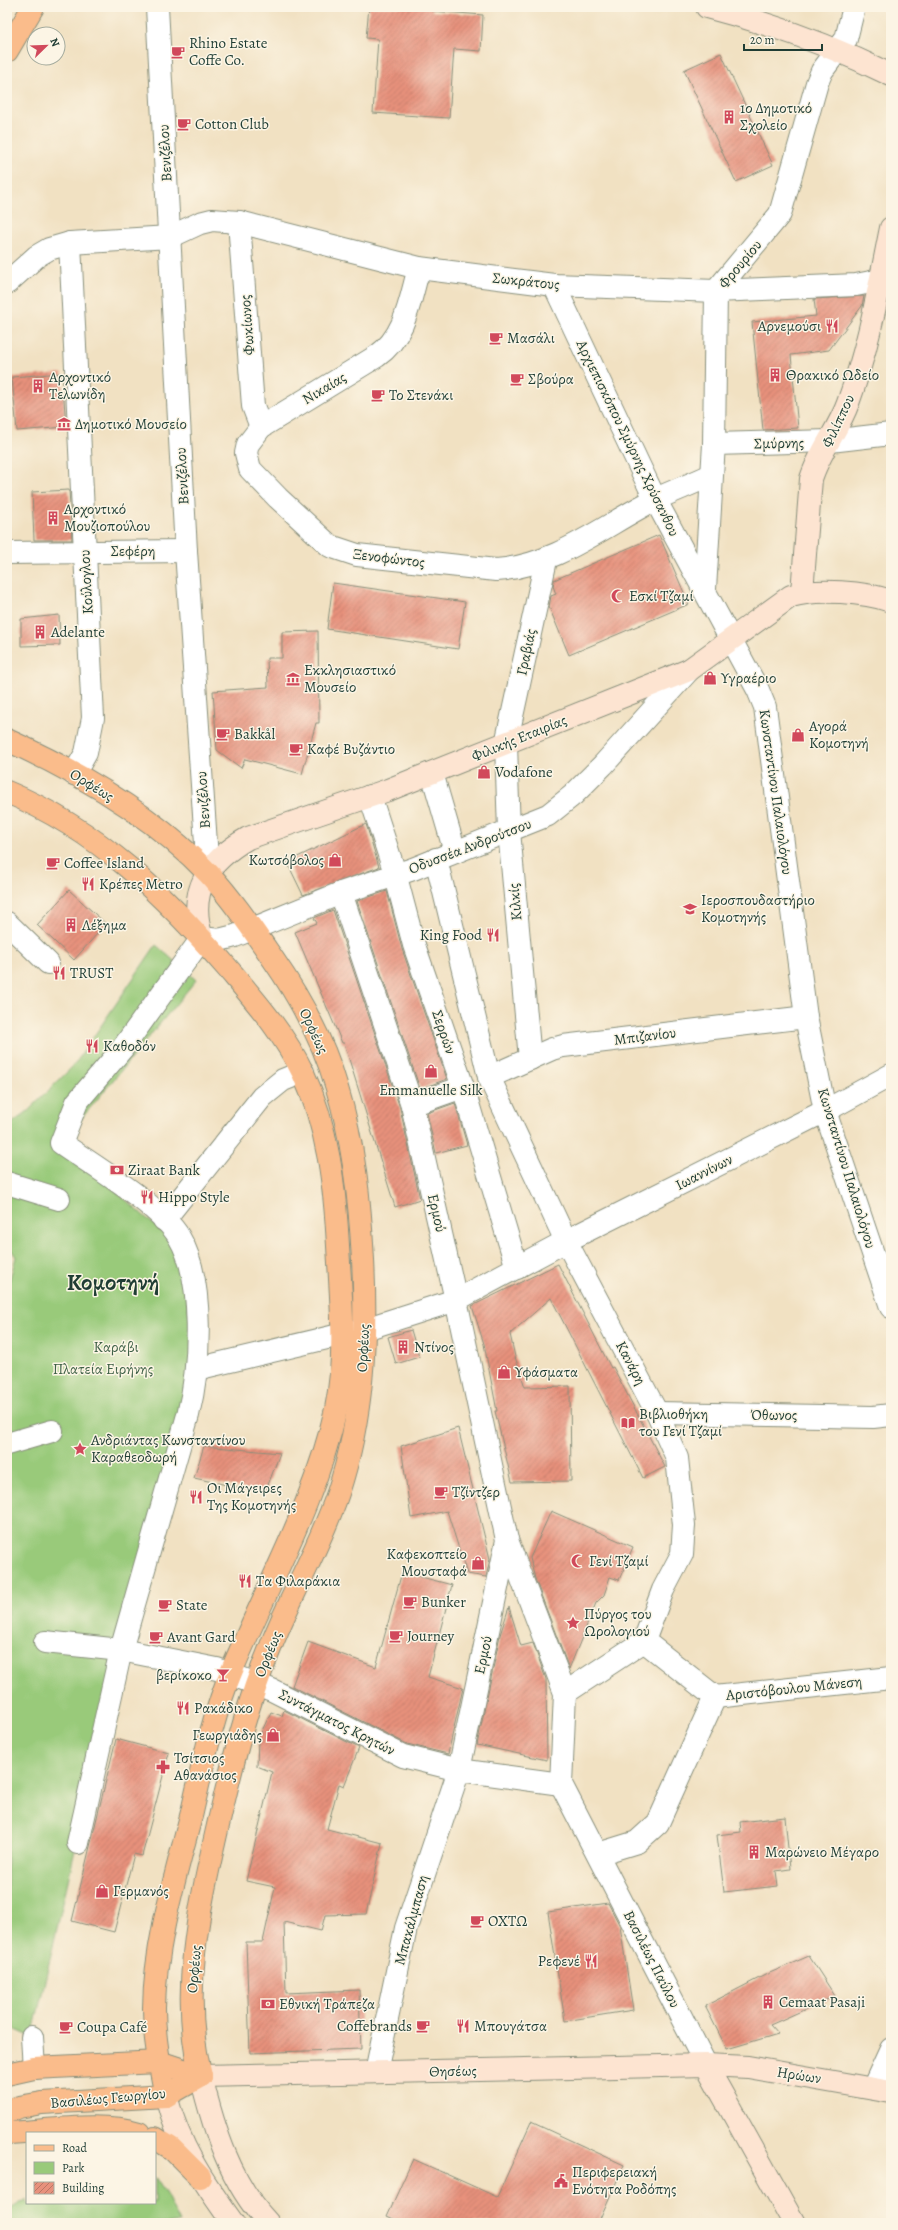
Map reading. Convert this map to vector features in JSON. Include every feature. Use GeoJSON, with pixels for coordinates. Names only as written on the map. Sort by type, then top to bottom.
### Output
{"type":"FeatureCollection","features":[{"type":"Feature","properties":{"kind":"main road"},"geometry":{"type":"LineString","coordinates":[[7,51],[33,7]]}},
{"type":"Feature","properties":{"kind":"main road","name":"Ορφέως"},"geometry":{"type":"LineString","coordinates":[[7,740],[38,754],[74,774],[145,820],[183,850],[208,873],[253,930],[300,1002],[317,1036],[336,1085],[352,1149],[360,1212],[365,1329],[359,1404],[350,1450],[337,1494],[256,1683],[237,1746],[208,1873],[196,1939],[190,2007],[192,2031],[201,2076]]}},
{"type":"Feature","properties":{"kind":"main road","name":"Ορφέως"},"geometry":{"type":"LineString","coordinates":[[7,792],[44,808],[79,829],[154,889],[202,938],[269,1018],[303,1072],[320,1122],[332,1178],[336,1216],[342,1335],[337,1406],[326,1447],[300,1518],[231,1674],[210,1737],[166,1922],[154,2007],[159,2062],[166,2096]]}},
{"type":"Feature","properties":{"kind":"main road","name":"Βασιλέως Γεωργίου"},"geometry":{"type":"LineString","coordinates":[[7,2074],[34,2068],[159,2062],[201,2076]]}},
{"type":"Feature","properties":{"kind":"main road","name":"Βασιλέως Γεωργίου"},"geometry":{"type":"LineString","coordinates":[[7,2112],[19,2107],[42,2103],[166,2096],[201,2076]]}},
{"type":"Feature","properties":{"kind":"main road"},"geometry":{"type":"LineString","coordinates":[[27,2132],[107,2128],[124,2129],[135,2132]]}},
{"type":"Feature","properties":{"kind":"main road"},"geometry":{"type":"LineString","coordinates":[[7,2133],[26,2132]]}},
{"type":"Feature","properties":{"kind":"main road"},"geometry":{"type":"LineString","coordinates":[[156,2139],[180,2156],[200,2177]]}},
{"type":"Feature","properties":{"kind":"street","name":"Βενιζέλου"},"geometry":{"type":"LineString","coordinates":[[157,7],[186,551],[208,873]]}},
{"type":"Feature","properties":{"kind":"street"},"geometry":{"type":"LineString","coordinates":[[707,7],[770,25],[839,50],[891,75]]}},
{"type":"Feature","properties":{"kind":"street","name":"Φρουρίου"},"geometry":{"type":"LineString","coordinates":[[705,589],[714,444],[716,290],[780,214],[817,83],[822,70],[839,50],[848,34],[854,7]]}},
{"type":"Feature","properties":{"kind":"street","name":"Σωκράτους"},"geometry":{"type":"LineString","coordinates":[[170,237],[206,221],[239,222],[419,268],[554,285],[716,290],[856,285],[886,280]]}},
{"type":"Feature","properties":{"kind":"street","name":"Φωκίωνος"},"geometry":{"type":"LineString","coordinates":[[239,222],[253,406],[261,427]]}},
{"type":"Feature","properties":{"kind":"street","name":"Φιλίππου"},"geometry":{"type":"LineString","coordinates":[[802,592],[811,479],[816,465],[830,441],[848,402],[865,350],[886,280],[891,228]]}},
{"type":"Feature","properties":{"kind":"street"},"geometry":{"type":"LineString","coordinates":[[7,283],[42,252],[70,243],[170,237]]}},
{"type":"Feature","properties":{"kind":"street","name":"Κούλογλου"},"geometry":{"type":"LineString","coordinates":[[70,243],[93,718],[86,752],[74,774]]}},
{"type":"Feature","properties":{"kind":"street","name":"Νικαίας"},"geometry":{"type":"LineString","coordinates":[[278,498],[255,476],[247,461],[248,444],[261,427],[378,356],[391,345],[400,331],[419,268]]}},
{"type":"Feature","properties":{"kind":"street","name":"Αρχιεπισκόπου Σμύρνης Χρύσανθου"},"geometry":{"type":"LineString","coordinates":[[554,285],[655,500],[705,589]]}},
{"type":"Feature","properties":{"kind":"street","name":"Σμύρνης"},"geometry":{"type":"LineString","coordinates":[[714,444],[830,441],[891,434]]}},
{"type":"Feature","properties":{"kind":"street"},"geometry":{"type":"LineString","coordinates":[[546,560],[655,500],[711,476]]}},
{"type":"Feature","properties":{"kind":"street","name":"Ξενοφώντος"},"geometry":{"type":"LineString","coordinates":[[278,498],[323,540],[348,554],[496,570],[546,560]]}},
{"type":"Feature","properties":{"kind":"street","name":"Σεφέρη"},"geometry":{"type":"LineString","coordinates":[[7,553],[186,551]]}},
{"type":"Feature","properties":{"kind":"street","name":"Γραβιάς"},"geometry":{"type":"LineString","coordinates":[[506,744],[546,560]]}},
{"type":"Feature","properties":{"kind":"street","name":"Κωνσταντίνου Παλαιολόγου"},"geometry":{"type":"LineString","coordinates":[[705,589],[758,690],[765,707],[806,1017],[825,1111],[891,1307]]}},
{"type":"Feature","properties":{"kind":"street","name":"Φιλικής Εταιρίας"},"geometry":{"type":"LineString","coordinates":[[202,938],[197,922],[196,905],[200,888],[208,873],[219,858],[230,848],[248,838],[432,773],[688,670],[784,600],[802,592],[845,593],[891,602]]}},
{"type":"Feature","properties":{"kind":"street","name":"Οδυσσέα Ανδρούτσου"},"geometry":{"type":"LineString","coordinates":[[202,938],[219,940],[253,930],[341,893],[446,856],[548,815],[573,795],[688,670]]}},
{"type":"Feature","properties":{"kind":"street","name":"Κιλκίς"},"geometry":{"type":"LineString","coordinates":[[506,744],[509,831],[530,1059]]}},
{"type":"Feature","properties":{"kind":"street"},"geometry":{"type":"LineString","coordinates":[[432,773],[446,856],[489,1077]]}},
{"type":"Feature","properties":{"kind":"street","name":"Σερρών"},"geometry":{"type":"LineString","coordinates":[[370,796],[395,873],[414,945],[463,1088],[517,1268]]}},
{"type":"Feature","properties":{"kind":"street","name":"Ερμού"},"geometry":{"type":"LineString","coordinates":[[341,893],[412,1105],[508,1540],[565,1692]]}},
{"type":"Feature","properties":{"kind":"street"},"geometry":{"type":"LineString","coordinates":[[7,923],[48,963]]}},
{"type":"Feature","properties":{"kind":"street"},"geometry":{"type":"LineString","coordinates":[[78,1843],[121,1650],[188,1415],[196,1369],[196,1299],[192,1272],[179,1236],[156,1210],[61,1143],[77,1102],[122,1049],[202,938]]}},
{"type":"Feature","properties":{"kind":"street","name":"Μπιζανίου"},"geometry":{"type":"LineString","coordinates":[[489,1077],[563,1046],[806,1017]]}},
{"type":"Feature","properties":{"kind":"street"},"geometry":{"type":"LineString","coordinates":[[164,1220],[262,1097],[283,1080],[303,1072]]}},
{"type":"Feature","properties":{"kind":"street","name":"Ιωαννίνων"},"geometry":{"type":"LineString","coordinates":[[196,1369],[365,1329],[456,1300],[566,1241],[825,1111],[891,1075]]}},
{"type":"Feature","properties":{"kind":"street","name":"Κανάρη"},"geometry":{"type":"LineString","coordinates":[[489,1077],[566,1241],[657,1413],[677,1458],[684,1525],[682,1554],[663,1590],[644,1641]]}},
{"type":"Feature","properties":{"kind":"street"},"geometry":{"type":"LineString","coordinates":[[412,1105],[463,1088]]}},
{"type":"Feature","properties":{"kind":"street"},"geometry":{"type":"LineString","coordinates":[[7,1183],[59,1199]]}},
{"type":"Feature","properties":{"kind":"street","name":"Όθωνος"},"geometry":{"type":"LineString","coordinates":[[657,1413],[873,1417],[891,1415]]}},
{"type":"Feature","properties":{"kind":"street"},"geometry":{"type":"LineString","coordinates":[[7,1444],[52,1431]]}},
{"type":"Feature","properties":{"kind":"street","name":"Ερμού"},"geometry":{"type":"LineString","coordinates":[[459,1770],[508,1540]]}},
{"type":"Feature","properties":{"kind":"street"},"geometry":{"type":"LineString","coordinates":[[561,1784],[565,1692],[644,1641]]}},
{"type":"Feature","properties":{"kind":"street","name":"Αριστόβουλου Μάνεση"},"geometry":{"type":"LineString","coordinates":[[644,1641],[715,1697],[891,1678]]}},
{"type":"Feature","properties":{"kind":"street","name":"Συντάγματος Κρητών"},"geometry":{"type":"LineString","coordinates":[[45,1642],[121,1650],[217,1669],[256,1683],[403,1756],[459,1770],[561,1784]]}},
{"type":"Feature","properties":{"kind":"street"},"geometry":{"type":"LineString","coordinates":[[598,1854],[637,1842],[658,1823],[715,1697]]}},
{"type":"Feature","properties":{"kind":"street","name":"Μπακάλμπαση"},"geometry":{"type":"LineString","coordinates":[[376,2072],[406,1928],[459,1770]]}},
{"type":"Feature","properties":{"kind":"street","name":"Βασιλέως Παύλου"},"geometry":{"type":"LineString","coordinates":[[561,1784],[706,2065]]}},
{"type":"Feature","properties":{"kind":"street"},"geometry":{"type":"LineString","coordinates":[[32,2037],[34,2068]]}},
{"type":"Feature","properties":{"kind":"street"},"geometry":{"type":"LineString","coordinates":[[882,2090],[891,2049]]}},
{"type":"Feature","properties":{"kind":"street"},"geometry":{"type":"LineString","coordinates":[[706,2065],[794,2223]]}},
{"type":"Feature","properties":{"kind":"street","name":"Θησέως"},"geometry":{"type":"LineString","coordinates":[[201,2076],[706,2065]]}},
{"type":"Feature","properties":{"kind":"street","name":"Ηρώων"},"geometry":{"type":"LineString","coordinates":[[706,2065],[748,2067],[882,2090]]}},
{"type":"Feature","properties":{"kind":"street"},"geometry":{"type":"LineString","coordinates":[[201,2076],[218,2137],[234,2174],[255,2209],[268,2223]]}},
{"type":"Feature","properties":{"kind":"street"},"geometry":{"type":"LineString","coordinates":[[166,2096],[180,2141],[200,2177],[233,2223]]}},
{"type":"Feature","properties":{"kind":"green space","name":"Πλατεία Ειρήνης"},"geometry":{"type":"Polygon","coordinates":[[[156,945],[196,980],[61,1143],[176,1244],[199,1365],[121,1650],[32,2037],[7,2026],[7,1289],[16,1257],[7,1243],[7,1127],[28,1111],[75,1064],[156,945]]]}},
{"type":"Feature","properties":{"kind":"green space"},"geometry":{"type":"Polygon","coordinates":[[[156,2179],[167,2196],[180,2223],[7,2223],[7,2211],[26,2200],[26,2204],[156,2204],[156,2179]]]}},
{"type":"Feature","properties":{"kind":"building"},"geometry":{"type":"Polygon","coordinates":[[[369,7],[433,7],[432,11],[483,15],[481,51],[454,49],[449,118],[373,113],[378,39],[366,38],[369,7]]]}},
{"type":"Feature","properties":{"kind":"building","name":"1ο Δημοτικό Σχολείο"},"geometry":{"type":"Polygon","coordinates":[[[721,53],[773,165],[736,182],[684,70],[721,53]]]}},
{"type":"Feature","properties":{"kind":"building"},"geometry":{"type":"Polygon","coordinates":[[[864,296],[862,306],[829,350],[791,355],[798,428],[763,430],[752,322],[816,316],[814,299],[864,296]]]}},
{"type":"Feature","properties":{"kind":"building"},"geometry":{"type":"Polygon","coordinates":[[[62,373],[66,427],[17,431],[12,377],[62,373]]]}},
{"type":"Feature","properties":{"kind":"building","name":"Αρχοντικό Μουζιοπούλου"},"geometry":{"type":"Polygon","coordinates":[[[69,490],[72,540],[34,540],[32,492],[69,490]]]}},
{"type":"Feature","properties":{"kind":"building","name":"Εσκί Τζαμί"},"geometry":{"type":"Polygon","coordinates":[[[659,535],[689,604],[569,655],[549,607],[551,596],[556,594],[553,586],[554,580],[659,535]]]}},
{"type":"Feature","properties":{"kind":"building"},"geometry":{"type":"Polygon","coordinates":[[[333,583],[465,602],[458,649],[327,629],[333,583]]]}},
{"type":"Feature","properties":{"kind":"building","name":"Adelante"},"geometry":{"type":"Polygon","coordinates":[[[59,615],[60,645],[21,646],[21,619],[59,615]]]}},
{"type":"Feature","properties":{"kind":"building"},"geometry":{"type":"Polygon","coordinates":[[[318,631],[319,723],[316,723],[302,774],[245,759],[241,768],[217,750],[213,691],[268,687],[267,658],[282,658],[282,632],[318,631]]]}},
{"type":"Feature","properties":{"kind":"building","name":"Κωτσόβολος"},"geometry":{"type":"Polygon","coordinates":[[[366,824],[379,867],[303,895],[287,862],[366,824]]]}},
{"type":"Feature","properties":{"kind":"building","name":"Λέξημα"},"geometry":{"type":"Polygon","coordinates":[[[69,890],[106,924],[74,960],[37,925],[69,890]]]}},
{"type":"Feature","properties":{"kind":"building"},"geometry":{"type":"Polygon","coordinates":[[[387,891],[402,949],[447,1079],[420,1089],[357,901],[387,891]]]}},
{"type":"Feature","properties":{"kind":"building"},"geometry":{"type":"Polygon","coordinates":[[[333,910],[400,1108],[420,1199],[395,1207],[344,1043],[342,1043],[295,932],[317,923],[314,918],[333,910]]]}},
{"type":"Feature","properties":{"kind":"building"},"geometry":{"type":"Polygon","coordinates":[[[455,1103],[467,1145],[436,1153],[427,1113],[455,1103]]]}},
{"type":"Feature","properties":{"kind":"building"},"geometry":{"type":"Polygon","coordinates":[[[558,1264],[611,1368],[613,1367],[665,1467],[643,1478],[551,1298],[510,1334],[515,1357],[525,1387],[570,1386],[571,1481],[512,1482],[495,1411],[497,1411],[484,1344],[472,1306],[558,1264]]]}},
{"type":"Feature","properties":{"kind":"building","name":"Ντίνος"},"geometry":{"type":"Polygon","coordinates":[[[411,1330],[419,1357],[396,1364],[388,1337],[411,1330]]]}},
{"type":"Feature","properties":{"kind":"building"},"geometry":{"type":"Polygon","coordinates":[[[458,1428],[490,1559],[486,1577],[467,1574],[447,1511],[411,1518],[401,1446],[458,1428]]]}},
{"type":"Feature","properties":{"kind":"building"},"geometry":{"type":"Polygon","coordinates":[[[204,1446],[280,1453],[265,1493],[194,1478],[204,1446]]]}},
{"type":"Feature","properties":{"kind":"building","name":"Γενί Τζαμί"},"geometry":{"type":"Polygon","coordinates":[[[551,1511],[633,1547],[619,1580],[610,1577],[604,1595],[596,1603],[569,1669],[535,1579],[530,1558],[551,1511]]]}},
{"type":"Feature","properties":{"kind":"building"},"geometry":{"type":"Polygon","coordinates":[[[402,1572],[452,1585],[428,1677],[463,1688],[448,1754],[407,1744],[292,1686],[308,1642],[376,1667],[402,1572]]]}},
{"type":"Feature","properties":{"kind":"building"},"geometry":{"type":"Polygon","coordinates":[[[509,1607],[521,1646],[533,1643],[546,1679],[547,1760],[477,1745],[500,1635],[509,1607]]]}},
{"type":"Feature","properties":{"kind":"building"},"geometry":{"type":"Polygon","coordinates":[[[284,1710],[359,1748],[344,1786],[339,1784],[327,1829],[382,1843],[366,1914],[325,1915],[321,1931],[284,1922],[286,1993],[359,1990],[361,2049],[250,2053],[246,1942],[263,1942],[275,1887],[246,1881],[272,1772],[257,1766],[258,1739],[271,1712],[282,1716],[284,1710]]]}},
{"type":"Feature","properties":{"kind":"building"},"geometry":{"type":"Polygon","coordinates":[[[116,1739],[169,1753],[142,1856],[134,1854],[114,1932],[72,1921],[116,1739]]]}},
{"type":"Feature","properties":{"kind":"building","name":"Μαρώνειο Μέγαρο"},"geometry":{"type":"Polygon","coordinates":[[[785,1817],[790,1869],[776,1871],[778,1886],[724,1892],[717,1835],[741,1832],[740,1822],[785,1817]]]}},
{"type":"Feature","properties":{"kind":"building","name":"Ρεφενέ"},"geometry":{"type":"Polygon","coordinates":[[[608,1903],[620,1926],[633,2010],[565,2021],[548,1912],[608,1903]]]}},
{"type":"Feature","properties":{"kind":"building","name":"Cemaat Pasaji"},"geometry":{"type":"Polygon","coordinates":[[[809,1956],[835,1996],[770,2025],[778,2034],[727,2049],[705,2006],[765,1975],[809,1956]]]}},
{"type":"Feature","properties":{"kind":"building","name":"Περιφερειακή Ενότητα Ροδόπης"},"geometry":{"type":"Polygon","coordinates":[[[531,2122],[624,2165],[598,2223],[402,2223],[387,2216],[413,2159],[497,2197],[531,2122]]]}},
{"type":"Feature","properties":{"kind":"place","name":"Rhino Estate Coffe Co."},"geometry":{"type":"Point","coordinates":[178,52]}},
{"type":"Feature","properties":{"kind":"place","name":"1ο Δημοτικό Σχολείο"},"geometry":{"type":"Point","coordinates":[729,117]}},
{"type":"Feature","properties":{"kind":"place","name":"Cotton Club"},"geometry":{"type":"Point","coordinates":[184,124]}},
{"type":"Feature","properties":{"kind":"place","name":"Αρνεμούσι"},"geometry":{"type":"Point","coordinates":[832,326]}},
{"type":"Feature","properties":{"kind":"place","name":"Μασάλι"},"geometry":{"type":"Point","coordinates":[496,338]}},
{"type":"Feature","properties":{"kind":"place","name":"Θρακικό Ωδείο"},"geometry":{"type":"Point","coordinates":[775,375]}},
{"type":"Feature","properties":{"kind":"place","name":"Σβούρα"},"geometry":{"type":"Point","coordinates":[517,379]}},
{"type":"Feature","properties":{"kind":"place","name":"Αρχοντικό Τελωνίδη"},"geometry":{"type":"Point","coordinates":[38,386]}},
{"type":"Feature","properties":{"kind":"place","name":"Το Στενάκι"},"geometry":{"type":"Point","coordinates":[378,395]}},
{"type":"Feature","properties":{"kind":"place","name":"Δημοτικό Μουσείο"},"geometry":{"type":"Point","coordinates":[64,424]}},
{"type":"Feature","properties":{"kind":"place","name":"Αρχοντικό Μουζιοπούλου"},"geometry":{"type":"Point","coordinates":[53,518]}},
{"type":"Feature","properties":{"kind":"place","name":"Εσκί Τζαμί"},"geometry":{"type":"Point","coordinates":[618,596]}},
{"type":"Feature","properties":{"kind":"place","name":"Adelante"},"geometry":{"type":"Point","coordinates":[40,632]}},
{"type":"Feature","properties":{"kind":"place","name":"Υγραέριο"},"geometry":{"type":"Point","coordinates":[710,678]}},
{"type":"Feature","properties":{"kind":"place","name":"Εκκλησιαστικό Μουσείο"},"geometry":{"type":"Point","coordinates":[293,679]}},
{"type":"Feature","properties":{"kind":"place","name":"Bakkål"},"geometry":{"type":"Point","coordinates":[223,734]}},
{"type":"Feature","properties":{"kind":"place","name":"Αγορά Κομοτηνή"},"geometry":{"type":"Point","coordinates":[798,735]}},
{"type":"Feature","properties":{"kind":"place","name":"Καφέ Βυζάντιο"},"geometry":{"type":"Point","coordinates":[296,749]}},
{"type":"Feature","properties":{"kind":"place","name":"Vodafone"},"geometry":{"type":"Point","coordinates":[484,772]}},
{"type":"Feature","properties":{"kind":"place","name":"Κωτσόβολος"},"geometry":{"type":"Point","coordinates":[335,860]}},
{"type":"Feature","properties":{"kind":"place","name":"Coffee Island"},"geometry":{"type":"Point","coordinates":[53,863]}},
{"type":"Feature","properties":{"kind":"place","name":"Κρέπες Metro"},"geometry":{"type":"Point","coordinates":[88,884]}},
{"type":"Feature","properties":{"kind":"place","name":"Ιεροσπουδαστήριο Κομοτηνής"},"geometry":{"type":"Point","coordinates":[690,909]}},
{"type":"Feature","properties":{"kind":"place","name":"Λέξημα"},"geometry":{"type":"Point","coordinates":[71,925]}},
{"type":"Feature","properties":{"kind":"place","name":"King Food"},"geometry":{"type":"Point","coordinates":[493,935]}},
{"type":"Feature","properties":{"kind":"place","name":"TRUST"},"geometry":{"type":"Point","coordinates":[59,973]}},
{"type":"Feature","properties":{"kind":"place","name":"Καθοδόν"},"geometry":{"type":"Point","coordinates":[92,1046]}},
{"type":"Feature","properties":{"kind":"place","name":"Emmanuelle Silk"},"geometry":{"type":"Point","coordinates":[431,1071]}},
{"type":"Feature","properties":{"kind":"place","name":"Ziraat Bank"},"geometry":{"type":"Point","coordinates":[117,1170]}},
{"type":"Feature","properties":{"kind":"place","name":"Hippo Style"},"geometry":{"type":"Point","coordinates":[147,1197]}},
{"type":"Feature","properties":{"kind":"place","name":"Ντίνος"},"geometry":{"type":"Point","coordinates":[403,1347]}},
{"type":"Feature","properties":{"kind":"place","name":"Υφάσματα"},"geometry":{"type":"Point","coordinates":[504,1372]}},
{"type":"Feature","properties":{"kind":"place","name":"Βιβλιοθήκη του Γενί Τζαμί"},"geometry":{"type":"Point","coordinates":[628,1423]}},
{"type":"Feature","properties":{"kind":"place","name":"Ανδριάντας Κωνσταντίνου Καραθεοδωρή"},"geometry":{"type":"Point","coordinates":[80,1449]}},
{"type":"Feature","properties":{"kind":"place","name":"Τζίντζερ"},"geometry":{"type":"Point","coordinates":[441,1492]}},
{"type":"Feature","properties":{"kind":"place","name":"Οι Μάγειρες Της Κομοτηνής"},"geometry":{"type":"Point","coordinates":[196,1497]}},
{"type":"Feature","properties":{"kind":"place","name":"Γενί Τζαμί"},"geometry":{"type":"Point","coordinates":[578,1561]}},
{"type":"Feature","properties":{"kind":"place","name":"Καφεκοπτείο Μουσταφά"},"geometry":{"type":"Point","coordinates":[478,1563]}},
{"type":"Feature","properties":{"kind":"place","name":"Τα Φιλαράκια"},"geometry":{"type":"Point","coordinates":[245,1581]}},
{"type":"Feature","properties":{"kind":"place","name":"Bunker"},"geometry":{"type":"Point","coordinates":[410,1602]}},
{"type":"Feature","properties":{"kind":"place","name":"State"},"geometry":{"type":"Point","coordinates":[165,1605]}},
{"type":"Feature","properties":{"kind":"place","name":"Πύργος του Ωρολογιού"},"geometry":{"type":"Point","coordinates":[573,1623]}},
{"type":"Feature","properties":{"kind":"place","name":"Journey"},"geometry":{"type":"Point","coordinates":[396,1636]}},
{"type":"Feature","properties":{"kind":"place","name":"Avant Gard"},"geometry":{"type":"Point","coordinates":[156,1637]}},
{"type":"Feature","properties":{"kind":"place","name":"βερίκοκο"},"geometry":{"type":"Point","coordinates":[223,1675]}},
{"type":"Feature","properties":{"kind":"place","name":"Ρακάδικο"},"geometry":{"type":"Point","coordinates":[183,1708]}},
{"type":"Feature","properties":{"kind":"place","name":"Γεωργιάδης"},"geometry":{"type":"Point","coordinates":[273,1735]}},
{"type":"Feature","properties":{"kind":"place","name":"Τσίτσιος Αθανάσιος"},"geometry":{"type":"Point","coordinates":[163,1767]}},
{"type":"Feature","properties":{"kind":"place","name":"Μαρώνειο Μέγαρο"},"geometry":{"type":"Point","coordinates":[754,1852]}},
{"type":"Feature","properties":{"kind":"place","name":"Γερμανός"},"geometry":{"type":"Point","coordinates":[102,1891]}},
{"type":"Feature","properties":{"kind":"place","name":"ΟΧΤΩ"},"geometry":{"type":"Point","coordinates":[477,1921]}},
{"type":"Feature","properties":{"kind":"place","name":"Ρεφενέ"},"geometry":{"type":"Point","coordinates":[591,1961]}},
{"type":"Feature","properties":{"kind":"place","name":"Cemaat Pasaji"},"geometry":{"type":"Point","coordinates":[768,2002]}},
{"type":"Feature","properties":{"kind":"place","name":"Εθνική Τράπεζα"},"geometry":{"type":"Point","coordinates":[268,2004]}},
{"type":"Feature","properties":{"kind":"place","name":"Coffebrands"},"geometry":{"type":"Point","coordinates":[423,2026]}},
{"type":"Feature","properties":{"kind":"place","name":"Μπουγάτσα"},"geometry":{"type":"Point","coordinates":[463,2026]}},
{"type":"Feature","properties":{"kind":"place","name":"Coupa Café"},"geometry":{"type":"Point","coordinates":[66,2027]}},
{"type":"Feature","properties":{"kind":"place","name":"Περιφερειακή Ενότητα Ροδόπης"},"geometry":{"type":"Point","coordinates":[561,2181]}},
{"type":"Feature","properties":{"kind":"district","name":"Κομοτηνή"},"geometry":{"type":"Point","coordinates":[113,1282]}},
{"type":"Feature","properties":{"kind":"park label","name":"Καράβι"},"geometry":{"type":"Point","coordinates":[116,1347]}}]}
